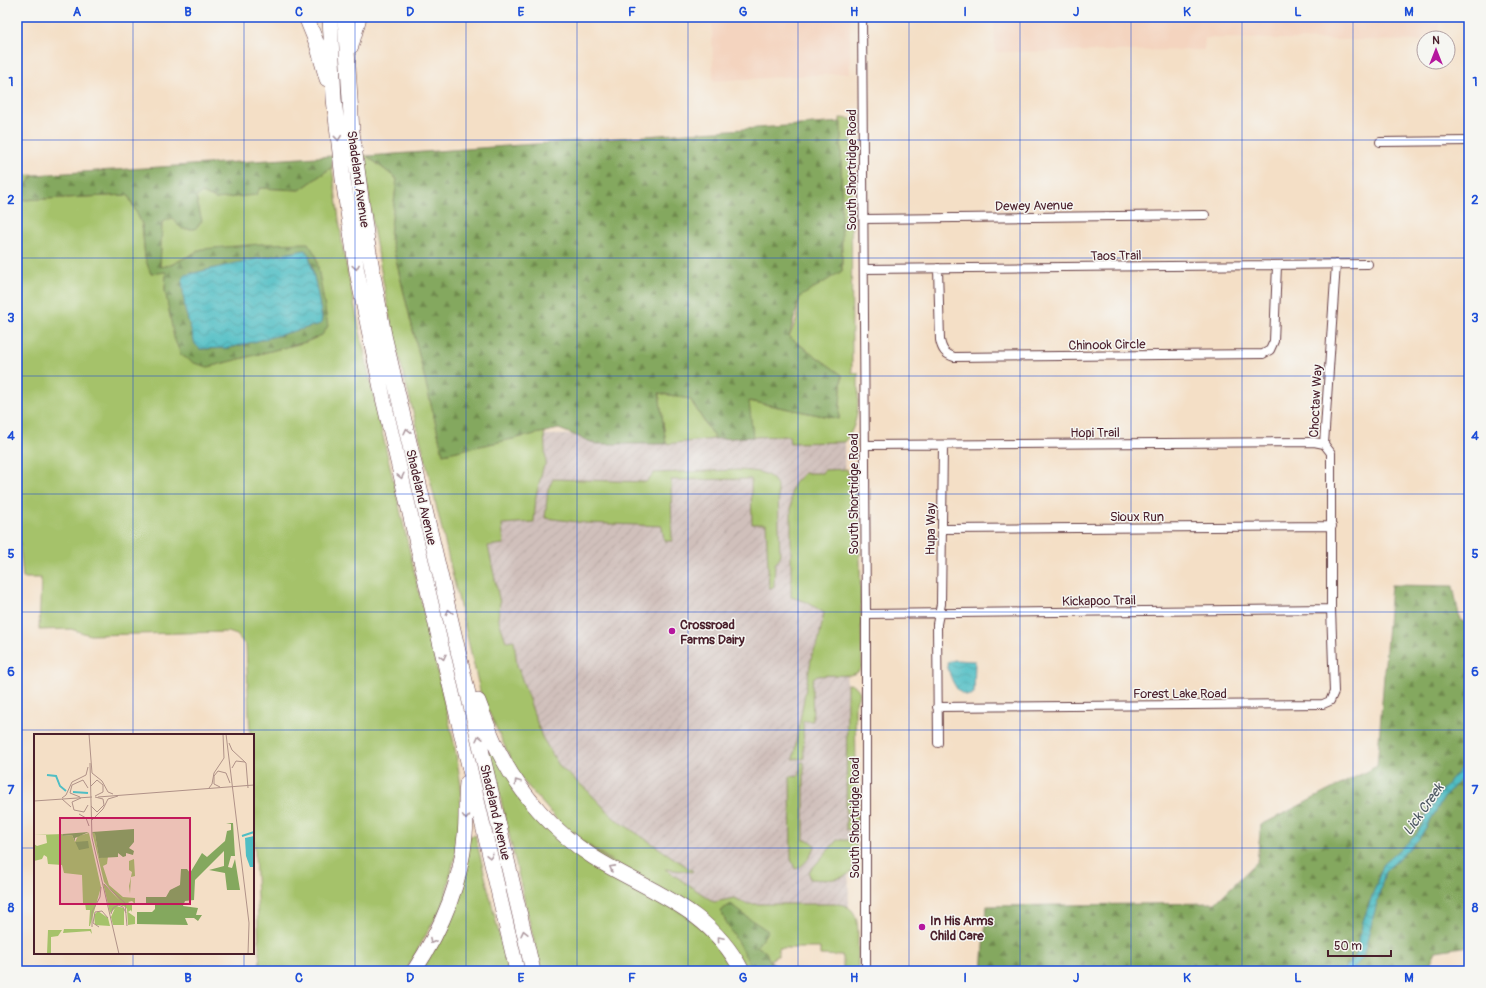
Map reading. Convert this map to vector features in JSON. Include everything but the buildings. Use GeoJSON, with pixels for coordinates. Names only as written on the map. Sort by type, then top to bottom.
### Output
{"type":"FeatureCollection","features":[{"type":"Feature","properties":{"kind":"highway"},"geometry":{"type":"LineString","coordinates":[[306,17],[317,44],[334,99]]}},
{"type":"Feature","properties":{"kind":"highway","name":"Shadeland Avenue"},"geometry":{"type":"LineString","coordinates":[[330,17],[334,99],[349,226],[368,327],[384,405],[517,971]]}},
{"type":"Feature","properties":{"kind":"highway","name":"Shadeland Avenue"},"geometry":{"type":"LineString","coordinates":[[345,17],[352,132],[377,298],[392,373],[533,971]]}},
{"type":"Feature","properties":{"kind":"highway"},"geometry":{"type":"LineString","coordinates":[[348,71],[352,39],[359,17]]}},
{"type":"Feature","properties":{"kind":"highway"},"geometry":{"type":"LineString","coordinates":[[459,652],[499,753],[514,778],[536,808],[564,836],[592,857],[681,905],[700,918],[722,940],[742,971]]}},
{"type":"Feature","properties":{"kind":"highway"},"geometry":{"type":"LineString","coordinates":[[414,971],[441,925],[450,903],[458,874],[465,836],[468,764]]}},
{"type":"Feature","properties":{"kind":"street","name":"South Shortridge Road"},"geometry":{"type":"LineString","coordinates":[[862,17],[866,614],[866,971]]}},
{"type":"Feature","properties":{"kind":"street"},"geometry":{"type":"LineString","coordinates":[[1380,142],[1469,141]]}},
{"type":"Feature","properties":{"kind":"street","name":"Dewey Avenue"},"geometry":{"type":"LineString","coordinates":[[864,219],[1206,215]]}},
{"type":"Feature","properties":{"kind":"street","name":"Choctaw Way"},"geometry":{"type":"LineString","coordinates":[[1331,610],[1332,457],[1330,450],[1324,444],[1336,264]]}},
{"type":"Feature","properties":{"kind":"street","name":"Taos Trail"},"geometry":{"type":"LineString","coordinates":[[864,269],[1368,264]]}},
{"type":"Feature","properties":{"kind":"street","name":"Chinook Circle"},"geometry":{"type":"LineString","coordinates":[[938,268],[940,340],[942,349],[947,354],[954,357],[1263,354],[1270,350],[1274,341],[1277,265]]}},
{"type":"Feature","properties":{"kind":"street","name":"Hopi Trail"},"geometry":{"type":"LineString","coordinates":[[865,445],[1314,442],[1324,444]]}},
{"type":"Feature","properties":{"kind":"street","name":"Hupa Way"},"geometry":{"type":"LineString","coordinates":[[939,613],[941,604],[943,445]]}},
{"type":"Feature","properties":{"kind":"street","name":"Sioux Run"},"geometry":{"type":"LineString","coordinates":[[942,529],[1332,526]]}},
{"type":"Feature","properties":{"kind":"street","name":"Kickapoo Trail"},"geometry":{"type":"LineString","coordinates":[[866,614],[1331,610]]}},
{"type":"Feature","properties":{"kind":"street","name":"Forest Lake Road"},"geometry":{"type":"LineString","coordinates":[[937,707],[1323,704],[1330,701],[1334,692],[1331,610]]}},
{"type":"Feature","properties":{"kind":"street"},"geometry":{"type":"LineString","coordinates":[[938,743],[937,624],[939,613]]}},
{"type":"Feature","properties":{"kind":"shaded area"},"geometry":{"type":"Polygon","coordinates":[[[712,17],[850,17],[850,73],[713,81],[712,17]]]}},
{"type":"Feature","properties":{"kind":"shaded area"},"geometry":{"type":"Polygon","coordinates":[[[994,17],[1439,17],[1439,30],[1416,30],[1416,41],[1205,38],[1204,50],[995,52],[994,17]]]}},
{"type":"Feature","properties":{"kind":"shaded area"},"geometry":{"type":"Polygon","coordinates":[[[844,432],[849,918],[721,920],[669,870],[582,810],[531,753],[447,457],[541,435],[844,432]]]}},
{"type":"Feature","properties":{"kind":"green space"},"geometry":{"type":"Polygon","coordinates":[[[840,118],[851,119],[854,127],[851,140],[852,373],[858,373],[858,401],[856,419],[844,442],[790,443],[789,436],[753,437],[748,401],[839,419],[842,375],[789,337],[797,319],[799,297],[842,271],[840,118]]]}},
{"type":"Feature","properties":{"kind":"green space"},"geometry":{"type":"Polygon","coordinates":[[[841,122],[842,271],[800,297],[789,337],[842,375],[839,419],[749,401],[753,437],[715,439],[690,399],[659,393],[666,444],[596,444],[559,429],[443,454],[390,235],[397,179],[367,156],[841,122]]]}},
{"type":"Feature","properties":{"kind":"green space"},"geometry":{"type":"Polygon","coordinates":[[[363,155],[367,156],[397,179],[390,235],[443,454],[544,432],[546,463],[543,468],[536,496],[534,522],[502,524],[504,544],[488,546],[500,603],[498,618],[506,641],[514,640],[517,665],[542,737],[560,767],[587,790],[614,818],[693,871],[665,869],[714,902],[734,898],[748,904],[839,904],[846,906],[854,913],[857,923],[858,971],[843,971],[843,956],[820,955],[820,948],[778,948],[778,956],[774,956],[774,958],[771,959],[771,963],[774,963],[775,971],[747,971],[740,958],[618,865],[567,831],[518,775],[481,695],[425,458],[393,334],[373,228],[363,155]]]}},
{"type":"Feature","properties":{"kind":"green space"},"geometry":{"type":"Polygon","coordinates":[[[332,156],[332,167],[300,190],[260,188],[256,195],[216,199],[202,193],[196,197],[202,221],[195,229],[182,229],[172,218],[162,222],[160,267],[171,265],[202,249],[260,244],[308,243],[316,255],[328,326],[322,335],[306,342],[208,367],[194,363],[181,355],[174,338],[165,290],[166,272],[151,274],[145,258],[142,224],[128,195],[21,200],[21,191],[34,175],[332,156]],[[309,255],[200,349],[229,348],[261,340],[322,318],[309,255]]]}},
{"type":"Feature","properties":{"kind":"green space"},"geometry":{"type":"Polygon","coordinates":[[[332,167],[343,249],[370,380],[454,743],[461,785],[460,836],[443,904],[406,971],[286,971],[285,968],[260,969],[254,830],[254,734],[250,734],[246,646],[237,635],[228,632],[90,635],[71,629],[39,630],[41,578],[23,578],[19,534],[17,534],[17,176],[34,175],[21,191],[22,200],[128,195],[142,224],[145,258],[151,274],[166,271],[165,290],[208,367],[306,342],[322,335],[202,249],[171,265],[160,267],[162,222],[172,218],[197,202],[196,197],[202,193],[216,199],[260,188],[300,190],[332,167]]]}},
{"type":"Feature","properties":{"kind":"green space"},"geometry":{"type":"Polygon","coordinates":[[[659,393],[690,399],[715,439],[666,444],[659,393]]]}},
{"type":"Feature","properties":{"kind":"green space"},"geometry":{"type":"Polygon","coordinates":[[[847,469],[859,506],[862,666],[858,672],[852,674],[824,675],[814,677],[812,684],[813,721],[803,721],[804,759],[793,759],[812,654],[818,643],[824,613],[807,602],[791,597],[791,492],[794,483],[804,473],[822,473],[824,470],[847,469]]]}},
{"type":"Feature","properties":{"kind":"green space"},"geometry":{"type":"Polygon","coordinates":[[[737,470],[763,473],[773,479],[778,490],[780,558],[775,564],[774,587],[769,588],[766,524],[752,524],[751,479],[671,480],[672,541],[664,541],[662,526],[586,523],[545,518],[548,489],[553,479],[646,482],[654,473],[737,470]]]}},
{"type":"Feature","properties":{"kind":"green space"},"geometry":{"type":"Polygon","coordinates":[[[1391,585],[1453,586],[1460,620],[1469,624],[1469,946],[1436,951],[1427,971],[982,971],[987,906],[1215,903],[1257,862],[1261,825],[1377,766],[1391,585]]]}},
{"type":"Feature","properties":{"kind":"green space"},"geometry":{"type":"Polygon","coordinates":[[[847,684],[852,684],[855,686],[860,693],[855,705],[857,822],[851,829],[846,830],[847,684]]]}},
{"type":"Feature","properties":{"kind":"green space"},"geometry":{"type":"Polygon","coordinates":[[[491,745],[528,805],[703,925],[737,971],[541,971],[496,779],[485,747],[491,745]]]}},
{"type":"Feature","properties":{"kind":"green space"},"geometry":{"type":"Polygon","coordinates":[[[800,762],[804,762],[804,840],[811,841],[814,843],[815,847],[807,861],[795,869],[791,859],[790,776],[800,775],[800,762]]]}},
{"type":"Feature","properties":{"kind":"green space"},"geometry":{"type":"Polygon","coordinates":[[[475,835],[508,971],[417,971],[470,836],[475,835]]]}},
{"type":"Feature","properties":{"kind":"green space"},"geometry":{"type":"Polygon","coordinates":[[[837,840],[849,840],[856,845],[857,857],[851,872],[838,878],[820,880],[810,879],[809,872],[837,840]]]}},
{"type":"Feature","properties":{"kind":"green space"},"geometry":{"type":"Polygon","coordinates":[[[731,904],[768,931],[757,946],[766,952],[774,971],[754,971],[720,911],[731,904]]]}},
{"type":"Feature","properties":{"kind":"water"},"geometry":{"type":"Polygon","coordinates":[[[305,250],[309,255],[317,290],[322,318],[321,324],[229,348],[200,349],[195,344],[185,310],[182,281],[185,275],[245,261],[305,250]]]}},
{"type":"Feature","properties":{"kind":"water"},"geometry":{"type":"Polygon","coordinates":[[[955,660],[975,661],[974,693],[969,695],[964,694],[955,686],[947,662],[955,660]]]}},
{"type":"Feature","properties":{"kind":"water","name":"Lick Creek"},"geometry":{"type":"Polygon","coordinates":[[[1469,758],[1469,769],[1444,798],[1419,839],[1385,872],[1363,957],[1352,971],[1343,971],[1351,962],[1357,950],[1363,921],[1383,865],[1416,835],[1439,794],[1469,758]]]}},
{"type":"Feature","properties":{"kind":"place","name":"Crossroad Farms Dairy"},"geometry":{"type":"Point","coordinates":[672,631]}},
{"type":"Feature","properties":{"kind":"place","name":"In His Arms Child Care"},"geometry":{"type":"Point","coordinates":[922,927]}}]}
